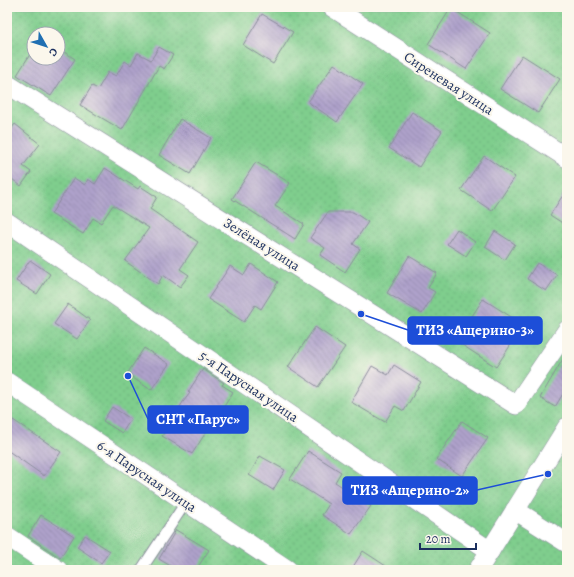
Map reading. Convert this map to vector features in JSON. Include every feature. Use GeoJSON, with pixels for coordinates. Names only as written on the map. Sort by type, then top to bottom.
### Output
{"type":"FeatureCollection","features":[{"type":"Feature","properties":{"kind":"street","name":"Сиреневая улица"},"geometry":{"type":"LineString","coordinates":[[332,7],[567,158]]}},
{"type":"Feature","properties":{"kind":"street","name":"Зелёная улица"},"geometry":{"type":"LineString","coordinates":[[7,84],[516,405],[567,330]]}},
{"type":"Feature","properties":{"kind":"street","name":"5-я Парусная улица"},"geometry":{"type":"LineString","coordinates":[[7,222],[490,550]]}},
{"type":"Feature","properties":{"kind":"street","name":"6-я Парусная улица"},"geometry":{"type":"LineString","coordinates":[[7,382],[288,570]]}},
{"type":"Feature","properties":{"kind":"street"},"geometry":{"type":"LineString","coordinates":[[478,570],[567,427]]}},
{"type":"Feature","properties":{"kind":"street"},"geometry":{"type":"LineString","coordinates":[[515,510],[567,543]]}},
{"type":"Feature","properties":{"kind":"street"},"geometry":{"type":"LineString","coordinates":[[7,536],[58,570]]}},
{"type":"Feature","properties":{"kind":"lane"},"geometry":{"type":"LineString","coordinates":[[141,570],[186,502]]}},
{"type":"Feature","properties":{"kind":"green space"},"geometry":{"type":"Polygon","coordinates":[[[7,7],[567,7],[567,570],[7,570],[7,7]]]}},
{"type":"Feature","properties":{"kind":"building"},"geometry":{"type":"Polygon","coordinates":[[[451,8],[490,33],[466,69],[428,44],[451,8]]]}},
{"type":"Feature","properties":{"kind":"building"},"geometry":{"type":"Polygon","coordinates":[[[262,14],[293,32],[273,64],[243,45],[262,14]]]}},
{"type":"Feature","properties":{"kind":"building"},"geometry":{"type":"Polygon","coordinates":[[[159,47],[173,55],[164,69],[159,66],[122,130],[80,105],[92,86],[98,89],[108,72],[116,76],[125,61],[131,65],[138,53],[151,60],[159,47]]]}},
{"type":"Feature","properties":{"kind":"building"},"geometry":{"type":"Polygon","coordinates":[[[66,53],[75,59],[51,96],[17,75],[26,61],[26,66],[66,66],[66,53]]]}},
{"type":"Feature","properties":{"kind":"building"},"geometry":{"type":"Polygon","coordinates":[[[522,55],[560,79],[538,113],[500,89],[522,55]]]}},
{"type":"Feature","properties":{"kind":"building"},"geometry":{"type":"Polygon","coordinates":[[[334,64],[363,84],[337,122],[308,102],[334,64]]]}},
{"type":"Feature","properties":{"kind":"building"},"geometry":{"type":"Polygon","coordinates":[[[412,112],[442,131],[419,167],[389,148],[412,112]]]}},
{"type":"Feature","properties":{"kind":"building"},"geometry":{"type":"Polygon","coordinates":[[[180,119],[211,138],[190,174],[159,155],[180,119]]]}},
{"type":"Feature","properties":{"kind":"building"},"geometry":{"type":"Polygon","coordinates":[[[15,124],[40,144],[23,166],[31,172],[21,186],[12,179],[7,186],[7,134],[15,124]]]}},
{"type":"Feature","properties":{"kind":"building"},"geometry":{"type":"Polygon","coordinates":[[[484,156],[515,177],[492,211],[461,190],[484,156]]]}},
{"type":"Feature","properties":{"kind":"building"},"geometry":{"type":"Polygon","coordinates":[[[256,162],[290,183],[275,206],[304,224],[295,239],[232,199],[256,162]]]}},
{"type":"Feature","properties":{"kind":"building"},"geometry":{"type":"Polygon","coordinates":[[[105,168],[138,189],[140,186],[157,197],[150,209],[198,242],[180,269],[189,275],[180,287],[163,275],[158,284],[125,261],[149,228],[113,205],[101,223],[93,218],[83,234],[51,214],[74,178],[85,185],[88,179],[95,184],[105,168]]]}},
{"type":"Feature","properties":{"kind":"building"},"geometry":{"type":"Polygon","coordinates":[[[567,189],[567,226],[550,215],[567,189]]]}},
{"type":"Feature","properties":{"kind":"building"},"geometry":{"type":"Polygon","coordinates":[[[328,212],[353,212],[368,222],[353,244],[360,249],[345,272],[320,255],[325,248],[310,238],[328,212]]]}},
{"type":"Feature","properties":{"kind":"building"},"geometry":{"type":"Polygon","coordinates":[[[457,229],[475,242],[466,256],[447,244],[457,229]]]}},
{"type":"Feature","properties":{"kind":"building"},"geometry":{"type":"Polygon","coordinates":[[[495,231],[515,244],[505,260],[485,247],[495,231]]]}},
{"type":"Feature","properties":{"kind":"building"},"geometry":{"type":"Polygon","coordinates":[[[409,256],[437,273],[428,288],[435,292],[422,314],[387,293],[409,256]]]}},
{"type":"Feature","properties":{"kind":"building"},"geometry":{"type":"Polygon","coordinates":[[[30,260],[50,274],[37,294],[16,281],[30,260]]]}},
{"type":"Feature","properties":{"kind":"building"},"geometry":{"type":"Polygon","coordinates":[[[537,263],[557,275],[546,291],[527,279],[537,263]]]}},
{"type":"Feature","properties":{"kind":"building"},"geometry":{"type":"Polygon","coordinates":[[[251,264],[278,282],[261,309],[255,305],[244,322],[208,299],[230,266],[244,275],[251,264]]]}},
{"type":"Feature","properties":{"kind":"building"},"geometry":{"type":"Polygon","coordinates":[[[483,299],[524,325],[496,367],[456,341],[483,299]]]}},
{"type":"Feature","properties":{"kind":"building"},"geometry":{"type":"Polygon","coordinates":[[[68,304],[90,320],[77,339],[54,324],[68,304]]]}},
{"type":"Feature","properties":{"kind":"building"},"geometry":{"type":"Polygon","coordinates":[[[315,327],[345,347],[318,387],[288,367],[315,327]]]}},
{"type":"Feature","properties":{"kind":"building"},"geometry":{"type":"Polygon","coordinates":[[[144,348],[169,364],[151,390],[127,374],[144,348]]]}},
{"type":"Feature","properties":{"kind":"building"},"geometry":{"type":"Polygon","coordinates":[[[567,352],[567,387],[555,407],[540,398],[567,352]]]}},
{"type":"Feature","properties":{"kind":"building"},"geometry":{"type":"Polygon","coordinates":[[[394,365],[421,382],[404,411],[395,406],[385,422],[351,402],[372,366],[388,375],[394,365]]]}},
{"type":"Feature","properties":{"kind":"building"},"geometry":{"type":"Polygon","coordinates":[[[203,369],[224,383],[222,385],[233,392],[192,454],[162,436],[190,393],[188,392],[203,369]]]}},
{"type":"Feature","properties":{"kind":"building"},"geometry":{"type":"Polygon","coordinates":[[[112,407],[131,419],[122,433],[103,421],[112,407]]]}},
{"type":"Feature","properties":{"kind":"building"},"geometry":{"type":"Polygon","coordinates":[[[7,416],[61,452],[44,476],[7,450],[7,416]]]}},
{"type":"Feature","properties":{"kind":"building"},"geometry":{"type":"Polygon","coordinates":[[[462,421],[488,438],[462,476],[436,459],[462,421]]]}},
{"type":"Feature","properties":{"kind":"building"},"geometry":{"type":"Polygon","coordinates":[[[308,451],[341,472],[335,482],[371,506],[351,534],[322,515],[329,504],[290,479],[308,451]]]}},
{"type":"Feature","properties":{"kind":"building"},"geometry":{"type":"Polygon","coordinates":[[[260,456],[285,470],[273,490],[249,475],[260,456]]]}},
{"type":"Feature","properties":{"kind":"building"},"geometry":{"type":"Polygon","coordinates":[[[41,515],[74,536],[60,558],[28,536],[41,515]]]}},
{"type":"Feature","properties":{"kind":"building"},"geometry":{"type":"Polygon","coordinates":[[[176,530],[209,550],[196,570],[177,570],[159,559],[176,530]]]}},
{"type":"Feature","properties":{"kind":"building"},"geometry":{"type":"Polygon","coordinates":[[[85,535],[110,551],[101,563],[77,547],[85,535]]]}},
{"type":"Feature","properties":{"kind":"building"},"geometry":{"type":"Polygon","coordinates":[[[363,551],[392,570],[351,570],[363,551]]]}},
{"type":"Feature","properties":{"kind":"place","name":"ТИЗ «Ащерино-3»"},"geometry":{"type":"Point","coordinates":[361,314]}},
{"type":"Feature","properties":{"kind":"place","name":"СНТ «Парус»"},"geometry":{"type":"Point","coordinates":[128,376]}},
{"type":"Feature","properties":{"kind":"place","name":"ТИЗ «Ащерино-2»"},"geometry":{"type":"Point","coordinates":[548,474]}}]}
